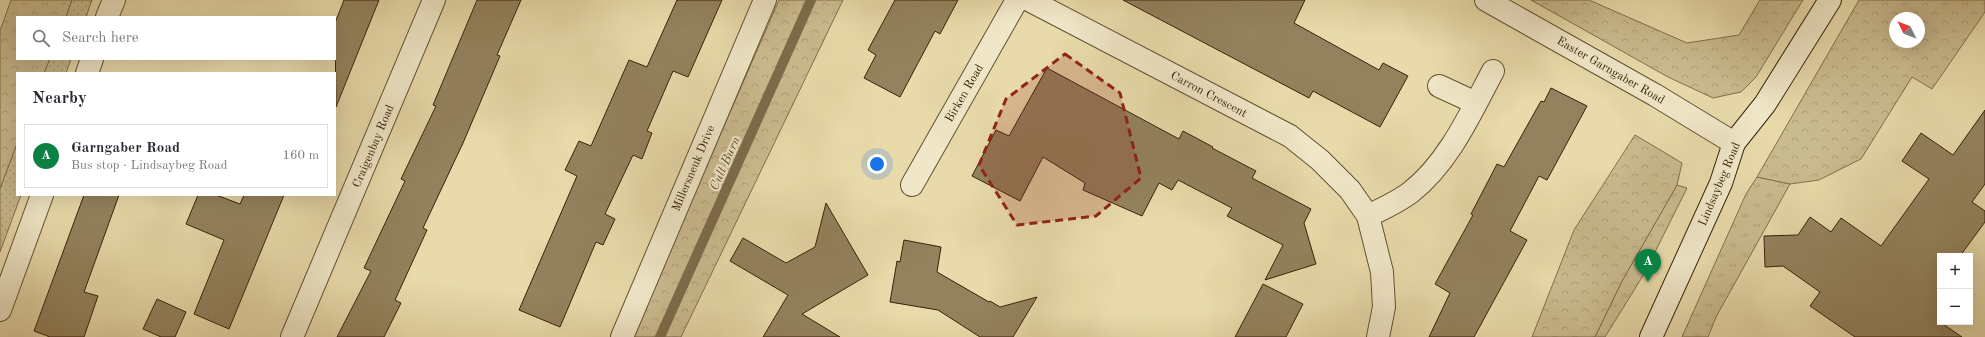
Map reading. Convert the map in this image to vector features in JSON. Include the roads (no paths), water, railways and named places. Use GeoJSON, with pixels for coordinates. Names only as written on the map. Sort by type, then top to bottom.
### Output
{"type":"FeatureCollection","features":[{"type":"Feature","properties":{"kind":"street"},"geometry":{"type":"LineString","coordinates":[[107,16],[114,0]]}},
{"type":"Feature","properties":{"kind":"street","name":"Craigenbay Road"},"geometry":{"type":"LineString","coordinates":[[292,337],[434,0]]}},
{"type":"Feature","properties":{"kind":"street","name":"Millersneuk Drive"},"geometry":{"type":"LineString","coordinates":[[622,337],[765,0]]}},
{"type":"Feature","properties":{"kind":"street","name":"Birken Road"},"geometry":{"type":"LineString","coordinates":[[912,185],[1017,0]]}},
{"type":"Feature","properties":{"kind":"street","name":"Carron Crescent"},"geometry":{"type":"LineString","coordinates":[[1029,0],[1290,136],[1320,160],[1345,185],[1368,216],[1382,272],[1384,307],[1378,337]]}},
{"type":"Feature","properties":{"kind":"street","name":"Easter Garngaber Road"},"geometry":{"type":"LineString","coordinates":[[1486,0],[1655,95],[1734,143]]}},
{"type":"Feature","properties":{"kind":"street","name":"Lindsaybeg Road"},"geometry":{"type":"LineString","coordinates":[[1651,337],[1721,182],[1734,143],[1765,104],[1830,0]]}},
{"type":"Feature","properties":{"kind":"street"},"geometry":{"type":"LineString","coordinates":[[87,72],[92,60]]}},
{"type":"Feature","properties":{"kind":"street"},"geometry":{"type":"LineString","coordinates":[[1368,216],[1410,193],[1430,175],[1445,156],[1476,103],[1492,71]]}},
{"type":"Feature","properties":{"kind":"street"},"geometry":{"type":"LineString","coordinates":[[1439,86],[1476,103]]}},
{"type":"Feature","properties":{"kind":"street"},"geometry":{"type":"LineString","coordinates":[[0,310],[42,196]]}},
{"type":"Feature","properties":{"kind":"waterway","name":"Cult Burn"},"geometry":{"type":"LineString","coordinates":[[660,337],[811,0]]}},
{"type":"Feature","properties":{"kind":"place","name":"Garngaber Road"},"geometry":{"type":"Point","coordinates":[1648,282]}}]}
